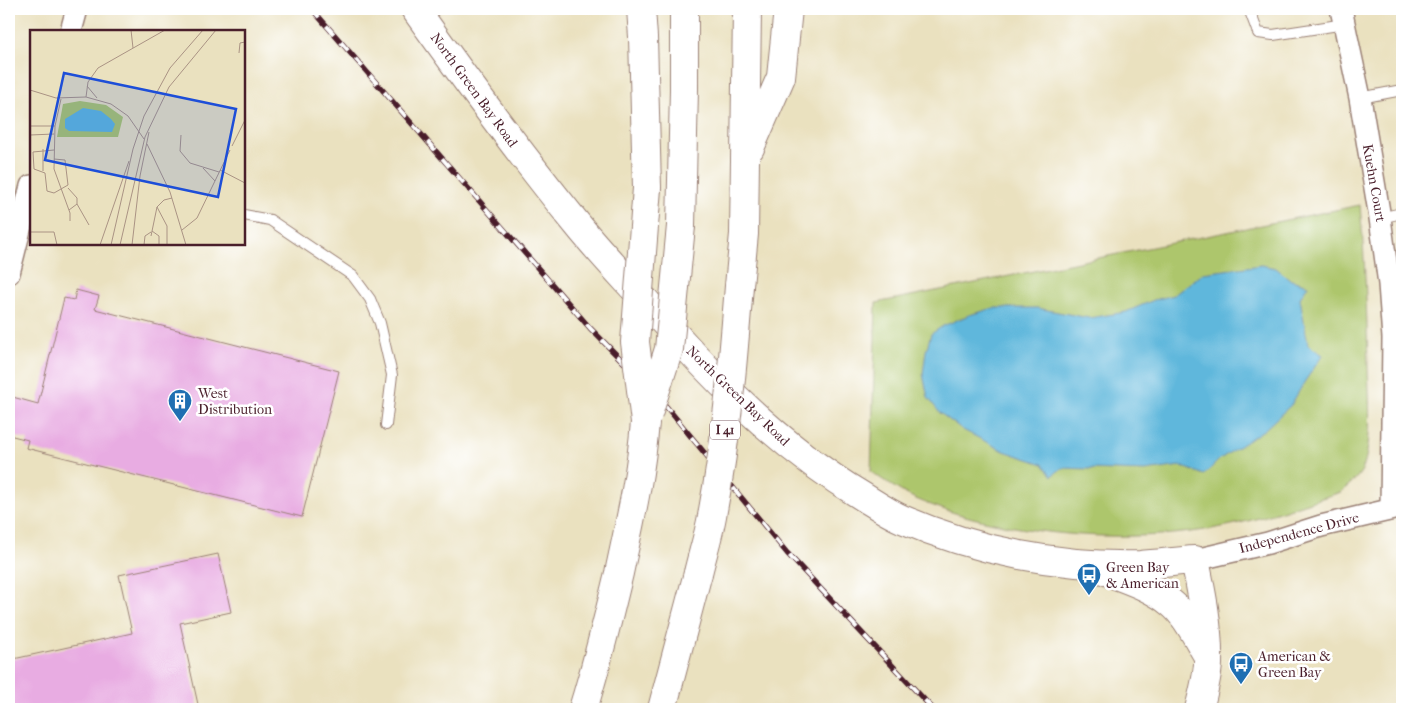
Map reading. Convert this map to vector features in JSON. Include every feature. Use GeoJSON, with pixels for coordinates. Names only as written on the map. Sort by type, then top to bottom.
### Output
{"type":"FeatureCollection","features":[{"type":"Feature","properties":{"kind":"main road","name":"North Green Bay Road"},"geometry":{"type":"LineString","coordinates":[[415,9],[518,150],[579,226],[699,361],[727,390],[786,444],[838,481],[899,518],[944,536],[989,548],[1035,558],[1085,563],[1140,565],[1195,560]]}},
{"type":"Feature","properties":{"kind":"main road"},"geometry":{"type":"LineString","coordinates":[[583,709],[600,654],[635,505],[642,464],[645,422],[635,342],[647,188],[641,9]]}},
{"type":"Feature","properties":{"kind":"main road"},"geometry":{"type":"LineString","coordinates":[[645,422],[669,349],[681,226],[684,9]]}},
{"type":"Feature","properties":{"kind":"main road","name":"I 41"},"geometry":{"type":"LineString","coordinates":[[662,709],[713,512],[723,447],[744,234],[747,9]]}},
{"type":"Feature","properties":{"kind":"main road"},"geometry":{"type":"LineString","coordinates":[[746,158],[782,77],[788,9]]}},
{"type":"Feature","properties":{"kind":"main road"},"geometry":{"type":"LineString","coordinates":[[1195,560],[1205,612],[1208,657],[1205,685],[1199,709]]}},
{"type":"Feature","properties":{"kind":"main road"},"geometry":{"type":"LineString","coordinates":[[1085,563],[1153,591],[1172,603],[1186,621],[1208,657]]}},
{"type":"Feature","properties":{"kind":"street"},"geometry":{"type":"LineString","coordinates":[[71,30],[77,9]]}},
{"type":"Feature","properties":{"kind":"street","name":"Kuehn Court"},"geometry":{"type":"LineString","coordinates":[[1343,16],[1360,98],[1380,218],[1396,283],[1393,338],[1397,508]]}},
{"type":"Feature","properties":{"kind":"street"},"geometry":{"type":"LineString","coordinates":[[9,273],[25,199]]}},
{"type":"Feature","properties":{"kind":"street","name":"Independence Drive"},"geometry":{"type":"LineString","coordinates":[[1195,560],[1268,543],[1322,526],[1397,508]]}},
{"type":"Feature","properties":{"kind":"lane"},"geometry":{"type":"LineString","coordinates":[[1249,9],[1258,33],[1273,35],[1343,16]]}},
{"type":"Feature","properties":{"kind":"lane"},"geometry":{"type":"LineString","coordinates":[[1360,98],[1402,90]]}},
{"type":"Feature","properties":{"kind":"lane"},"geometry":{"type":"LineString","coordinates":[[1380,218],[1402,213]]}},
{"type":"Feature","properties":{"kind":"lane"},"geometry":{"type":"LineString","coordinates":[[245,215],[270,220],[354,276],[370,299],[380,324],[392,375],[386,425]]}},
{"type":"Feature","properties":{"kind":"green space"},"geometry":{"type":"Polygon","coordinates":[[[1360,205],[1366,306],[1369,434],[1362,470],[1341,492],[1253,520],[1202,530],[1161,535],[1076,535],[992,523],[952,512],[916,499],[871,472],[876,303],[1360,205]]]}},
{"type":"Feature","properties":{"kind":"water"},"geometry":{"type":"Polygon","coordinates":[[[1261,265],[1276,268],[1291,280],[1308,285],[1300,298],[1308,345],[1323,355],[1291,405],[1265,429],[1220,459],[1204,475],[1181,466],[1145,471],[1062,468],[1052,476],[1043,464],[1004,451],[963,430],[940,413],[928,398],[923,374],[926,351],[931,334],[943,326],[969,315],[994,308],[1037,308],[1089,318],[1126,312],[1154,300],[1174,295],[1203,273],[1261,265]]]}},
{"type":"Feature","properties":{"kind":"building","name":"West Distribution"},"geometry":{"type":"Polygon","coordinates":[[[76,290],[99,296],[95,309],[339,371],[302,517],[26,448],[28,440],[9,435],[9,396],[38,404],[64,298],[74,300],[76,290]]]}},
{"type":"Feature","properties":{"kind":"building"},"geometry":{"type":"Polygon","coordinates":[[[218,554],[231,612],[180,623],[199,709],[9,709],[9,660],[132,633],[119,575],[218,554]]]}},
{"type":"Feature","properties":{"kind":"railway"},"geometry":{"type":"LineString","coordinates":[[312,9],[590,328],[660,399],[787,553],[933,709]]}},
{"type":"Feature","properties":{"kind":"place","name":"West Distribution"},"geometry":{"type":"Point","coordinates":[180,422]}},
{"type":"Feature","properties":{"kind":"place","name":"Green Bay & American"},"geometry":{"type":"Point","coordinates":[1089,596]}},
{"type":"Feature","properties":{"kind":"place","name":"American & Green Bay"},"geometry":{"type":"Point","coordinates":[1241,685]}}]}
